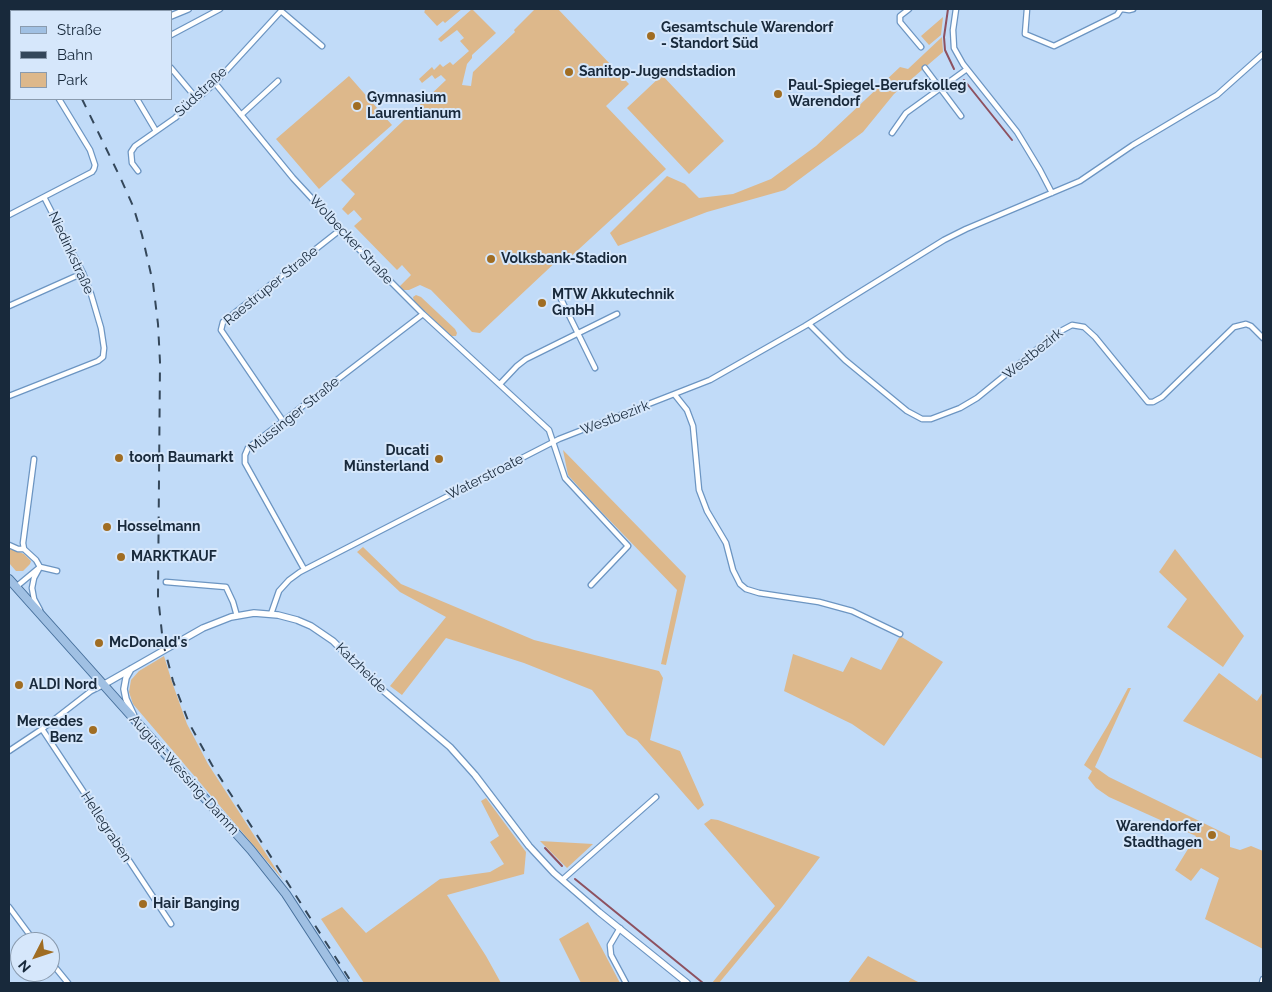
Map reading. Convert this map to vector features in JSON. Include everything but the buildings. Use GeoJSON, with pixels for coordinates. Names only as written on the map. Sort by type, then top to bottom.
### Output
{"type":"FeatureCollection","features":[{"type":"Feature","properties":{"kind":"main road","name":"August-Wessing-Damm"},"geometry":{"type":"LineString","coordinates":[[9,579],[270,874],[344,983]]}},
{"type":"Feature","properties":{"kind":"street"},"geometry":{"type":"LineString","coordinates":[[172,16],[188,9]]}},
{"type":"Feature","properties":{"kind":"street"},"geometry":{"type":"LineString","coordinates":[[172,34],[220,9]]}},
{"type":"Feature","properties":{"kind":"street"},"geometry":{"type":"LineString","coordinates":[[909,9],[900,16],[900,22],[921,47]]}},
{"type":"Feature","properties":{"kind":"street"},"geometry":{"type":"LineString","coordinates":[[956,9],[952,30],[954,48],[967,70],[1017,132],[1052,193]]}},
{"type":"Feature","properties":{"kind":"street"},"geometry":{"type":"LineString","coordinates":[[1027,9],[1025,34],[1054,46],[1117,15],[1122,9],[1133,9]]}},
{"type":"Feature","properties":{"kind":"street","name":"Südstraße"},"geometry":{"type":"LineString","coordinates":[[138,171],[132,163],[131,152],[135,146],[215,83],[281,11],[322,46]]}},
{"type":"Feature","properties":{"kind":"street","name":"Westbezirk"},"geometry":{"type":"LineString","coordinates":[[554,442],[710,380],[809,324],[944,240],[1080,182],[1133,145],[1204,104],[1231,84],[1263,54]]}},
{"type":"Feature","properties":{"kind":"street"},"geometry":{"type":"LineString","coordinates":[[925,68],[961,116]]}},
{"type":"Feature","properties":{"kind":"street"},"geometry":{"type":"LineString","coordinates":[[172,69],[197,99]]}},
{"type":"Feature","properties":{"kind":"street"},"geometry":{"type":"LineString","coordinates":[[892,133],[906,114],[967,70]]}},
{"type":"Feature","properties":{"kind":"street"},"geometry":{"type":"LineString","coordinates":[[241,114],[278,81]]}},
{"type":"Feature","properties":{"kind":"street","name":"Wolbecker Straße"},"geometry":{"type":"LineString","coordinates":[[215,83],[293,178],[340,230],[423,314],[546,426],[554,442]]}},
{"type":"Feature","properties":{"kind":"street"},"geometry":{"type":"LineString","coordinates":[[9,215],[92,172],[95,167],[93,157],[82,136],[60,100]]}},
{"type":"Feature","properties":{"kind":"street"},"geometry":{"type":"LineString","coordinates":[[139,100],[156,131]]}},
{"type":"Feature","properties":{"kind":"street","name":"Niedinkstraße"},"geometry":{"type":"LineString","coordinates":[[9,396],[98,361],[103,357],[104,348],[101,328],[92,294],[44,197]]}},
{"type":"Feature","properties":{"kind":"street","name":"Raestruper Straße"},"geometry":{"type":"LineString","coordinates":[[283,421],[221,330],[222,322],[340,230]]}},
{"type":"Feature","properties":{"kind":"street"},"geometry":{"type":"LineString","coordinates":[[9,306],[83,273]]}},
{"type":"Feature","properties":{"kind":"street"},"geometry":{"type":"LineString","coordinates":[[561,299],[596,368]]}},
{"type":"Feature","properties":{"kind":"street","name":"Müssinger Straße"},"geometry":{"type":"LineString","coordinates":[[304,570],[245,463],[245,455],[248,448],[423,314]]}},
{"type":"Feature","properties":{"kind":"street"},"geometry":{"type":"LineString","coordinates":[[500,384],[520,362],[617,314]]}},
{"type":"Feature","properties":{"kind":"street","name":"Westbezirk"},"geometry":{"type":"LineString","coordinates":[[809,324],[845,360],[907,411],[922,419],[931,419],[960,408],[977,398],[1057,333],[1072,326],[1084,327],[1095,337],[1148,402],[1153,402],[1162,397],[1234,327],[1246,324],[1251,326],[1263,338]]}},
{"type":"Feature","properties":{"kind":"street"},"geometry":{"type":"LineString","coordinates":[[675,395],[687,410],[693,426],[696,480],[699,490],[707,511],[726,543],[732,570],[740,584],[746,589],[759,593],[819,602],[852,611],[900,634]]}},
{"type":"Feature","properties":{"kind":"street"},"geometry":{"type":"LineString","coordinates":[[554,442],[565,478],[628,546],[591,586]]}},
{"type":"Feature","properties":{"kind":"street","name":"Waterstroate"},"geometry":{"type":"LineString","coordinates":[[271,614],[279,591],[292,577],[554,442]]}},
{"type":"Feature","properties":{"kind":"street"},"geometry":{"type":"LineString","coordinates":[[34,459],[23,544],[24,549],[36,560],[40,567]]}},
{"type":"Feature","properties":{"kind":"street"},"geometry":{"type":"LineString","coordinates":[[9,545],[18,549],[24,549]]}},
{"type":"Feature","properties":{"kind":"street"},"geometry":{"type":"LineString","coordinates":[[40,567],[34,578],[32,591],[39,609],[49,624]]}},
{"type":"Feature","properties":{"kind":"street"},"geometry":{"type":"LineString","coordinates":[[16,587],[40,567],[57,570]]}},
{"type":"Feature","properties":{"kind":"street"},"geometry":{"type":"LineString","coordinates":[[166,582],[226,587],[237,616]]}},
{"type":"Feature","properties":{"kind":"street","name":"Katzheide"},"geometry":{"type":"LineString","coordinates":[[103,685],[210,624],[237,616],[259,613],[297,620],[324,634],[338,645],[379,687],[443,740],[478,779],[529,846],[562,880],[688,983]]}},
{"type":"Feature","properties":{"kind":"street"},"geometry":{"type":"LineString","coordinates":[[133,667],[126,678],[124,691],[138,724]]}},
{"type":"Feature","properties":{"kind":"street"},"geometry":{"type":"LineString","coordinates":[[9,751],[42,729],[86,695],[103,685]]}},
{"type":"Feature","properties":{"kind":"street","name":"Hellegraben"},"geometry":{"type":"LineString","coordinates":[[42,729],[171,924]]}},
{"type":"Feature","properties":{"kind":"street"},"geometry":{"type":"LineString","coordinates":[[562,880],[656,797]]}},
{"type":"Feature","properties":{"kind":"street"},"geometry":{"type":"LineString","coordinates":[[9,907],[28,932]]}},
{"type":"Feature","properties":{"kind":"street"},"geometry":{"type":"LineString","coordinates":[[620,928],[610,945],[611,955],[626,983]]}},
{"type":"Feature","properties":{"kind":"street"},"geometry":{"type":"LineString","coordinates":[[60,973],[68,983]]}},
{"type":"Feature","properties":{"kind":"green space"},"geometry":{"type":"Polygon","coordinates":[[[424,9],[462,9],[445,23],[443,21],[437,26],[424,12],[424,9]]]}},
{"type":"Feature","properties":{"kind":"green space"},"geometry":{"type":"Polygon","coordinates":[[[472,9],[496,33],[472,55],[467,64],[462,85],[471,86],[473,72],[515,32],[514,30],[535,9],[558,9],[629,84],[606,106],[666,169],[566,261],[560,258],[480,333],[472,332],[431,290],[420,285],[409,290],[402,290],[399,287],[411,275],[402,265],[397,270],[354,226],[362,219],[354,210],[348,215],[342,209],[355,194],[341,180],[446,80],[441,75],[435,79],[432,75],[422,83],[419,79],[432,67],[434,70],[440,64],[443,67],[450,62],[453,65],[469,51],[460,41],[464,38],[457,30],[441,42],[438,39],[472,9]]]}},
{"type":"Feature","properties":{"kind":"green space"},"geometry":{"type":"Polygon","coordinates":[[[943,17],[941,35],[929,45],[921,36],[943,17]]]}},
{"type":"Feature","properties":{"kind":"green space"},"geometry":{"type":"Polygon","coordinates":[[[942,37],[943,52],[894,94],[863,132],[785,190],[707,212],[618,246],[610,233],[667,176],[685,184],[699,198],[733,194],[771,179],[816,146],[900,67],[908,69],[942,37]]]}},
{"type":"Feature","properties":{"kind":"green space"},"geometry":{"type":"Polygon","coordinates":[[[662,75],[724,141],[689,174],[627,108],[662,75]]]}},
{"type":"Feature","properties":{"kind":"green space"},"geometry":{"type":"Polygon","coordinates":[[[349,76],[392,125],[319,189],[276,139],[349,76]]]}},
{"type":"Feature","properties":{"kind":"green space"},"geometry":{"type":"Polygon","coordinates":[[[416,295],[421,297],[455,329],[456,336],[451,336],[414,301],[413,297],[416,295]]]}},
{"type":"Feature","properties":{"kind":"green space"},"geometry":{"type":"Polygon","coordinates":[[[563,450],[686,576],[666,665],[661,664],[677,590],[568,475],[563,450]]]}},
{"type":"Feature","properties":{"kind":"green space"},"geometry":{"type":"Polygon","coordinates":[[[363,547],[401,584],[534,640],[659,671],[663,678],[650,740],[680,751],[704,805],[698,810],[637,740],[627,735],[592,690],[524,663],[446,638],[402,695],[390,686],[446,617],[400,592],[357,552],[363,547]]]}},
{"type":"Feature","properties":{"kind":"green space"},"geometry":{"type":"Polygon","coordinates":[[[9,548],[24,554],[31,561],[23,571],[16,571],[9,563],[9,548]]]}},
{"type":"Feature","properties":{"kind":"green space"},"geometry":{"type":"Polygon","coordinates":[[[1175,549],[1244,636],[1223,667],[1167,627],[1187,599],[1159,572],[1175,549]]]}},
{"type":"Feature","properties":{"kind":"green space"},"geometry":{"type":"Polygon","coordinates":[[[900,636],[943,662],[884,746],[852,724],[784,691],[793,654],[843,672],[851,657],[881,670],[900,636]]]}},
{"type":"Feature","properties":{"kind":"green space"},"geometry":{"type":"Polygon","coordinates":[[[164,656],[187,724],[208,764],[283,880],[133,704],[129,692],[131,680],[139,671],[164,656]]]}},
{"type":"Feature","properties":{"kind":"green space"},"geometry":{"type":"Polygon","coordinates":[[[1219,673],[1257,701],[1263,692],[1263,759],[1183,721],[1219,673]]]}},
{"type":"Feature","properties":{"kind":"green space"},"geometry":{"type":"Polygon","coordinates":[[[1128,688],[1131,688],[1095,767],[1109,777],[1230,836],[1230,847],[1240,850],[1251,846],[1263,851],[1263,949],[1205,919],[1219,878],[1201,868],[1191,881],[1175,870],[1196,836],[1109,797],[1096,788],[1088,778],[1092,771],[1084,765],[1128,688]]]}},
{"type":"Feature","properties":{"kind":"green space"},"geometry":{"type":"Polygon","coordinates":[[[486,798],[526,852],[524,874],[447,895],[501,983],[364,983],[321,919],[342,907],[366,933],[440,879],[490,872],[504,864],[490,842],[499,836],[481,801],[486,798]]]}},
{"type":"Feature","properties":{"kind":"green space"},"geometry":{"type":"Polygon","coordinates":[[[711,819],[820,857],[782,907],[719,983],[712,983],[775,906],[704,824],[711,819]]]}},
{"type":"Feature","properties":{"kind":"green space"},"geometry":{"type":"Polygon","coordinates":[[[540,841],[593,844],[567,868],[540,841]]]}},
{"type":"Feature","properties":{"kind":"green space"},"geometry":{"type":"Polygon","coordinates":[[[588,922],[620,983],[581,983],[559,939],[588,922]]]}},
{"type":"Feature","properties":{"kind":"green space"},"geometry":{"type":"Polygon","coordinates":[[[868,956],[920,983],[848,983],[868,956]]]}},
{"type":"Feature","properties":{"kind":"waterway"},"geometry":{"type":"LineString","coordinates":[[948,9],[944,37],[945,50],[954,69]]}},
{"type":"Feature","properties":{"kind":"waterway"},"geometry":{"type":"LineString","coordinates":[[964,80],[1012,140]]}},
{"type":"Feature","properties":{"kind":"waterway"},"geometry":{"type":"LineString","coordinates":[[545,848],[562,866]]}},
{"type":"Feature","properties":{"kind":"waterway"},"geometry":{"type":"LineString","coordinates":[[575,879],[703,983]]}},
{"type":"Feature","properties":{"kind":"railway"},"geometry":{"type":"LineString","coordinates":[[82,100],[133,206],[153,283],[160,362],[158,596],[163,643],[173,681],[189,723],[212,765],[352,983]]}},
{"type":"Feature","properties":{"kind":"place","name":"Gesamtschule Warendorf - Standort Süd"},"geometry":{"type":"Point","coordinates":[651,36]}},
{"type":"Feature","properties":{"kind":"place","name":"Sanitop-Jugendstadion"},"geometry":{"type":"Point","coordinates":[569,72]}},
{"type":"Feature","properties":{"kind":"place","name":"Paul-Spiegel-Berufskolleg Warendorf"},"geometry":{"type":"Point","coordinates":[778,94]}},
{"type":"Feature","properties":{"kind":"place","name":"Gymnasium Laurentianum"},"geometry":{"type":"Point","coordinates":[357,106]}},
{"type":"Feature","properties":{"kind":"place","name":"Volksbank-Stadion"},"geometry":{"type":"Point","coordinates":[491,259]}},
{"type":"Feature","properties":{"kind":"place","name":"MTW Akkutechnik GmbH"},"geometry":{"type":"Point","coordinates":[542,303]}},
{"type":"Feature","properties":{"kind":"place","name":"toom Baumarkt"},"geometry":{"type":"Point","coordinates":[119,458]}},
{"type":"Feature","properties":{"kind":"place","name":"Ducati Münsterland"},"geometry":{"type":"Point","coordinates":[439,459]}},
{"type":"Feature","properties":{"kind":"place","name":"Hosselmann"},"geometry":{"type":"Point","coordinates":[107,527]}},
{"type":"Feature","properties":{"kind":"place","name":"MARKTKAUF"},"geometry":{"type":"Point","coordinates":[121,557]}},
{"type":"Feature","properties":{"kind":"place","name":"McDonald's"},"geometry":{"type":"Point","coordinates":[99,643]}},
{"type":"Feature","properties":{"kind":"place","name":"ALDI Nord"},"geometry":{"type":"Point","coordinates":[19,685]}},
{"type":"Feature","properties":{"kind":"place","name":"Mercedes Benz"},"geometry":{"type":"Point","coordinates":[93,730]}},
{"type":"Feature","properties":{"kind":"place","name":"Warendorfer Stadthagen"},"geometry":{"type":"Point","coordinates":[1212,835]}},
{"type":"Feature","properties":{"kind":"place","name":"Hair Banging"},"geometry":{"type":"Point","coordinates":[143,904]}}]}
